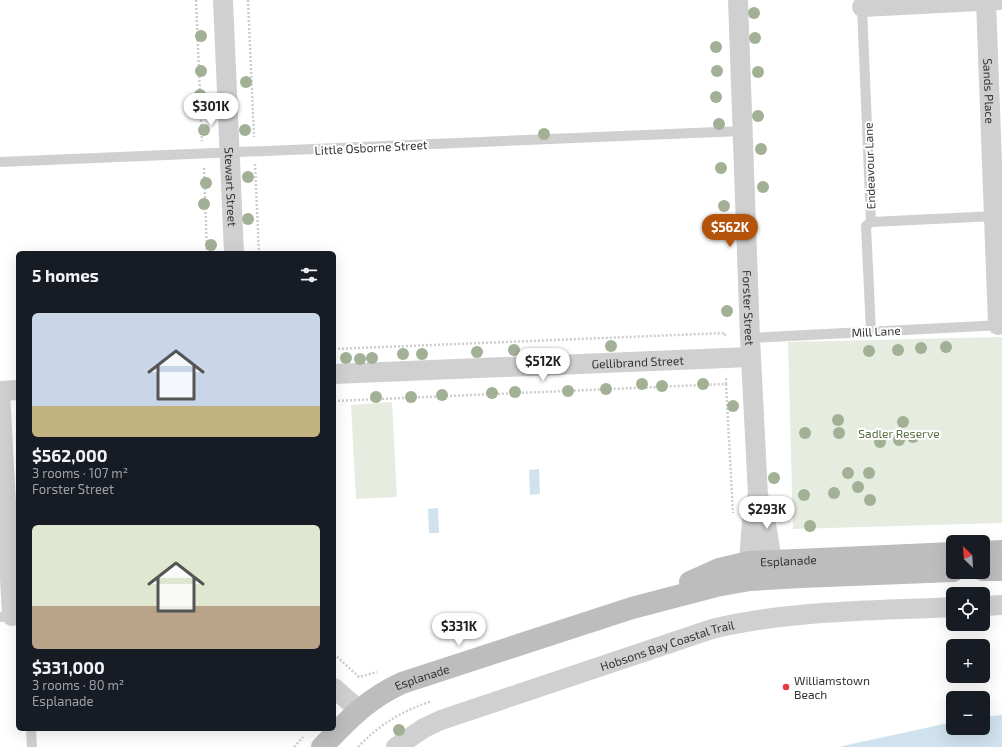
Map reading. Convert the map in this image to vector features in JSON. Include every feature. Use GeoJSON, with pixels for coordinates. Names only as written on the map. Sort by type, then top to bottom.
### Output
{"type":"FeatureCollection","features":[{"type":"Feature","properties":{"kind":"street","name":"Stewart Street"},"geometry":{"type":"LineString","coordinates":[[223,0],[228,153],[234,251]]}},
{"type":"Feature","properties":{"kind":"street","name":"Forster Street"},"geometry":{"type":"LineString","coordinates":[[738,0],[750,347],[758,495],[752,522],[763,566]]}},
{"type":"Feature","properties":{"kind":"street"},"geometry":{"type":"LineString","coordinates":[[860,3],[993,0]]}},
{"type":"Feature","properties":{"kind":"street","name":"Sands Place"},"geometry":{"type":"LineString","coordinates":[[993,0],[1000,325]]}},
{"type":"Feature","properties":{"kind":"street","name":"Gellibrand Street"},"geometry":{"type":"LineString","coordinates":[[336,374],[750,347]]}},
{"type":"Feature","properties":{"kind":"street"},"geometry":{"type":"LineString","coordinates":[[10,617],[0,391],[16,390]]}},
{"type":"Feature","properties":{"kind":"street"},"geometry":{"type":"LineString","coordinates":[[990,552],[1002,551]]}},
{"type":"Feature","properties":{"kind":"street","name":"Esplanade"},"geometry":{"type":"LineString","coordinates":[[322,747],[358,710],[386,690],[402,683],[632,608],[719,569],[946,553]]}},
{"type":"Feature","properties":{"kind":"street","name":"Esplanade"},"geometry":{"type":"LineString","coordinates":[[763,566],[946,571]]}},
{"type":"Feature","properties":{"kind":"street"},"geometry":{"type":"LineString","coordinates":[[990,570],[1002,570]]}},
{"type":"Feature","properties":{"kind":"street"},"geometry":{"type":"LineString","coordinates":[[990,606],[1002,605]]}},
{"type":"Feature","properties":{"kind":"street","name":"Hobsons Bay Coastal Trail"},"geometry":{"type":"LineString","coordinates":[[396,747],[419,731],[441,720],[712,629],[748,620],[801,615],[946,607]]}},
{"type":"Feature","properties":{"kind":"street"},"geometry":{"type":"LineString","coordinates":[[336,690],[358,710]]}},
{"type":"Feature","properties":{"kind":"lane","name":"Endeavour Lane"},"geometry":{"type":"LineString","coordinates":[[860,3],[871,222],[866,226],[871,331]]}},
{"type":"Feature","properties":{"kind":"lane","name":"Little Osborne Street"},"geometry":{"type":"LineString","coordinates":[[0,162],[742,131]]}},
{"type":"Feature","properties":{"kind":"lane"},"geometry":{"type":"LineString","coordinates":[[871,222],[998,216]]}},
{"type":"Feature","properties":{"kind":"lane","name":"Mill Lane"},"geometry":{"type":"LineString","coordinates":[[750,347],[871,331],[1000,325]]}},
{"type":"Feature","properties":{"kind":"lane"},"geometry":{"type":"LineString","coordinates":[[31,731],[32,747]]}},
{"type":"Feature","properties":{"kind":"path"},"geometry":{"type":"LineString","coordinates":[[196,0],[207,251]]}},
{"type":"Feature","properties":{"kind":"path"},"geometry":{"type":"LineString","coordinates":[[248,0],[259,251]]}},
{"type":"Feature","properties":{"kind":"path"},"geometry":{"type":"LineString","coordinates":[[726,384],[733,516]]}},
{"type":"Feature","properties":{"kind":"path"},"geometry":{"type":"LineString","coordinates":[[336,656],[359,678],[381,670]]}},
{"type":"Feature","properties":{"kind":"green space","name":"Sadler Reserve"},"geometry":{"type":"Polygon","coordinates":[[[1002,337],[1002,523],[793,529],[788,342],[1002,337]]]}},
{"type":"Feature","properties":{"kind":"green space"},"geometry":{"type":"Polygon","coordinates":[[[392,402],[397,497],[356,499],[351,405],[392,402]]]}},
{"type":"Feature","properties":{"kind":"water"},"geometry":{"type":"Polygon","coordinates":[[[539,469],[540,494],[530,495],[529,470],[539,469]]]}},
{"type":"Feature","properties":{"kind":"water"},"geometry":{"type":"Polygon","coordinates":[[[438,508],[439,533],[429,533],[428,509],[438,508]]]}},
{"type":"Feature","properties":{"kind":"water"},"geometry":{"type":"Polygon","coordinates":[[[1002,715],[1002,747],[838,747],[946,724],[946,735],[990,735],[990,716],[1002,715]]]}},
{"type":"Feature","properties":{"kind":"place","name":"Williamstown Beach"},"geometry":{"type":"Point","coordinates":[786,687]}}]}
